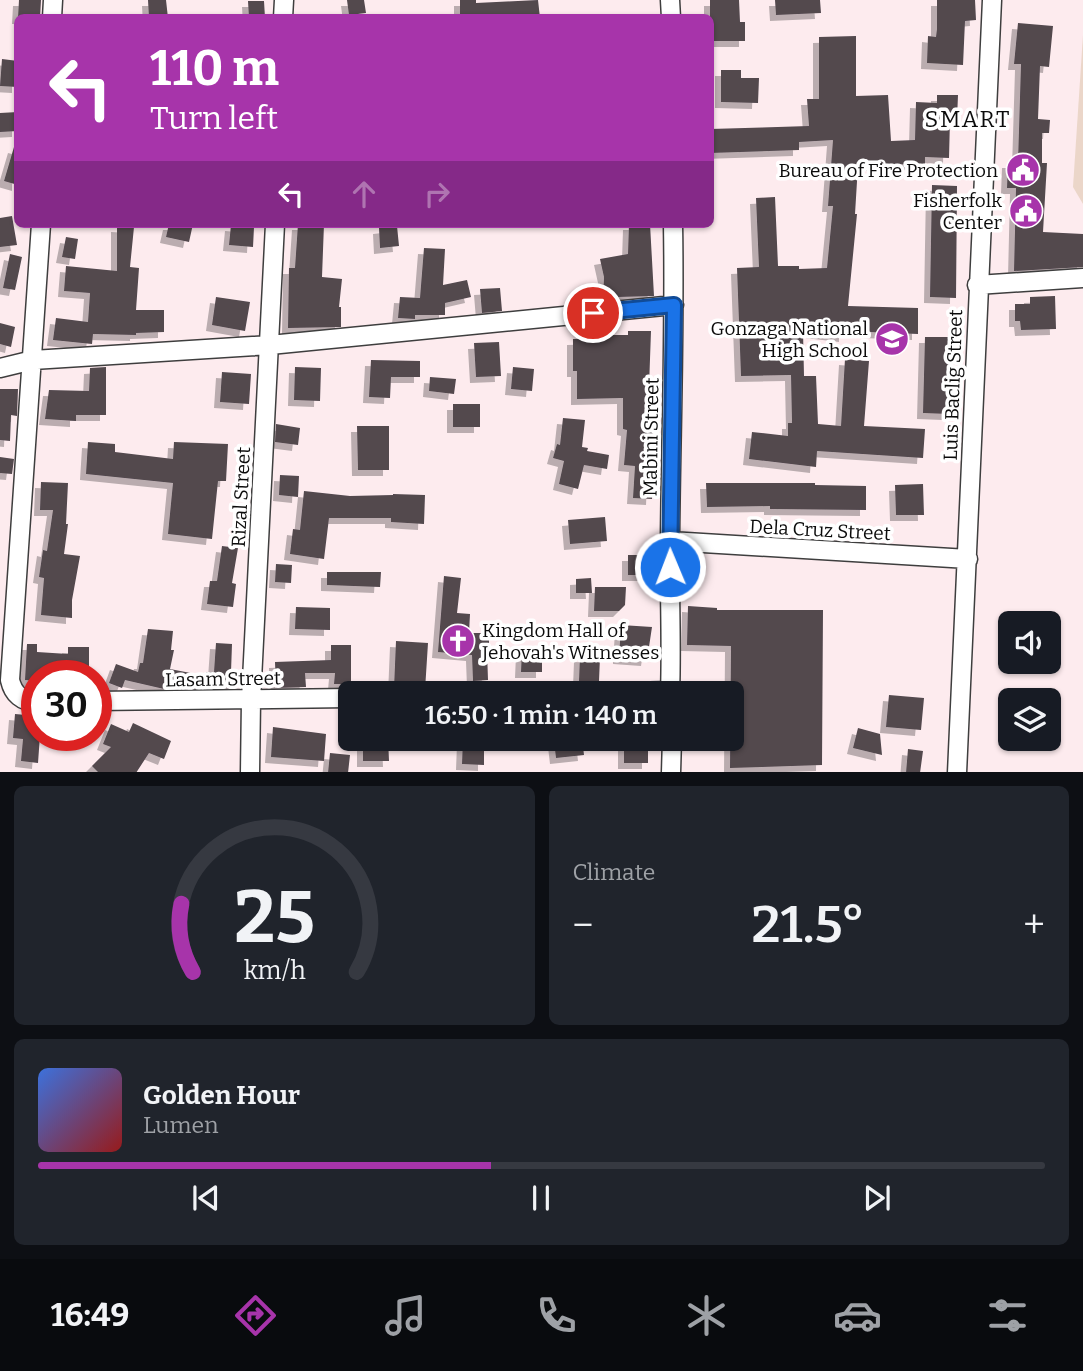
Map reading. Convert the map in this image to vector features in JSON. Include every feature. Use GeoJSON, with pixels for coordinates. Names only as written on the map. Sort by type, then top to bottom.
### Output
{"type":"FeatureCollection","features":[{"type":"Feature","properties":{"kind":"street","name":"Luis Baclig Street"},"geometry":{"type":"LineString","coordinates":[[957,772],[992,0]]}},
{"type":"Feature","properties":{"kind":"street"},"geometry":{"type":"LineString","coordinates":[[21,698],[14,692],[10,680],[41,228]]}},
{"type":"Feature","properties":{"kind":"street","name":"Rizal Street"},"geometry":{"type":"LineString","coordinates":[[250,772],[251,700],[275,228]]}},
{"type":"Feature","properties":{"kind":"street","name":"Mabini Street"},"geometry":{"type":"LineString","coordinates":[[671,681],[673,228]]}},
{"type":"Feature","properties":{"kind":"street"},"geometry":{"type":"LineString","coordinates":[[977,285],[1083,278]]}},
{"type":"Feature","properties":{"kind":"street"},"geometry":{"type":"LineString","coordinates":[[0,368],[33,360],[270,345],[674,305]]}},
{"type":"Feature","properties":{"kind":"street","name":"Dela Cruz Street"},"geometry":{"type":"LineString","coordinates":[[670,541],[968,559]]}},
{"type":"Feature","properties":{"kind":"street","name":"Lasam Street"},"geometry":{"type":"LineString","coordinates":[[112,701],[338,698]]}},
{"type":"Feature","properties":{"kind":"street"},"geometry":{"type":"LineString","coordinates":[[671,772],[672,751]]}},
{"type":"Feature","properties":{"kind":"shaded area"},"geometry":{"type":"Polygon","coordinates":[[[1083,35],[1083,204],[1073,187],[1083,35]]]}},
{"type":"Feature","properties":{"kind":"building"},"geometry":{"type":"Polygon","coordinates":[[[19,0],[41,0],[40,14],[18,14],[19,0]]]}},
{"type":"Feature","properties":{"kind":"building"},"geometry":{"type":"Polygon","coordinates":[[[148,0],[166,0],[168,14],[149,14],[148,0]]]}},
{"type":"Feature","properties":{"kind":"building"},"geometry":{"type":"Polygon","coordinates":[[[347,0],[364,0],[366,13],[349,14],[347,0]]]}},
{"type":"Feature","properties":{"kind":"building"},"geometry":{"type":"Polygon","coordinates":[[[460,0],[476,0],[476,3],[538,0],[540,14],[460,14],[460,0]]]}},
{"type":"Feature","properties":{"kind":"building"},"geometry":{"type":"Polygon","coordinates":[[[710,0],[739,0],[740,22],[745,22],[745,41],[714,41],[714,14],[710,14],[710,0]]]}},
{"type":"Feature","properties":{"kind":"building"},"geometry":{"type":"Polygon","coordinates":[[[775,0],[820,0],[821,13],[776,15],[775,0]]]}},
{"type":"Feature","properties":{"kind":"building"},"geometry":{"type":"Polygon","coordinates":[[[937,0],[975,0],[976,20],[965,21],[963,65],[927,63],[928,36],[936,37],[937,0]]]}},
{"type":"Feature","properties":{"kind":"building"},"geometry":{"type":"Polygon","coordinates":[[[248,1],[264,1],[265,14],[249,14],[248,1]]]}},
{"type":"Feature","properties":{"kind":"building"},"geometry":{"type":"Polygon","coordinates":[[[1018,23],[1053,26],[1049,67],[1040,66],[1038,119],[1050,120],[1049,133],[1042,133],[1042,163],[1047,163],[1043,232],[1083,234],[1083,267],[1014,271],[1016,188],[1007,188],[1008,162],[1018,162],[1021,64],[1014,64],[1018,23]]]}},
{"type":"Feature","properties":{"kind":"building"},"geometry":{"type":"Polygon","coordinates":[[[856,36],[856,96],[888,95],[891,141],[915,140],[916,102],[937,103],[937,95],[958,95],[957,119],[950,119],[949,158],[925,157],[925,164],[858,165],[857,214],[848,306],[918,308],[918,334],[845,331],[845,336],[803,331],[804,376],[816,376],[818,424],[841,426],[845,359],[869,361],[864,426],[925,429],[923,458],[817,451],[816,467],[749,459],[752,432],[788,436],[788,423],[792,423],[791,375],[741,376],[737,268],[759,267],[756,198],[775,197],[778,266],[799,266],[799,269],[827,268],[833,206],[828,206],[833,140],[799,142],[799,150],[714,153],[714,129],[809,126],[807,99],[819,99],[819,37],[856,36]]]}},
{"type":"Feature","properties":{"kind":"building"},"geometry":{"type":"Polygon","coordinates":[[[2,59],[14,60],[14,87],[0,86],[2,59]]]}},
{"type":"Feature","properties":{"kind":"building"},"geometry":{"type":"Polygon","coordinates":[[[721,70],[741,70],[741,78],[759,78],[758,103],[721,102],[721,70]]]}},
{"type":"Feature","properties":{"kind":"building"},"geometry":{"type":"Polygon","coordinates":[[[14,112],[14,131],[0,132],[0,113],[14,112]]]}},
{"type":"Feature","properties":{"kind":"building"},"geometry":{"type":"Polygon","coordinates":[[[14,147],[14,184],[4,181],[14,147]]]}},
{"type":"Feature","properties":{"kind":"building"},"geometry":{"type":"Polygon","coordinates":[[[932,185],[957,186],[956,298],[930,297],[932,185]]]}},
{"type":"Feature","properties":{"kind":"building"},"geometry":{"type":"Polygon","coordinates":[[[12,216],[17,245],[0,247],[0,218],[12,216]]]}},
{"type":"Feature","properties":{"kind":"building"},"geometry":{"type":"Polygon","coordinates":[[[117,228],[134,228],[130,267],[139,268],[136,310],[164,310],[164,332],[136,335],[93,334],[92,344],[53,340],[56,318],[88,322],[90,293],[64,291],[66,266],[117,271],[117,228]]]}},
{"type":"Feature","properties":{"kind":"building"},"geometry":{"type":"Polygon","coordinates":[[[168,228],[192,228],[189,242],[166,237],[168,228]]]}},
{"type":"Feature","properties":{"kind":"building"},"geometry":{"type":"Polygon","coordinates":[[[231,228],[254,228],[253,247],[229,245],[231,228]]]}},
{"type":"Feature","properties":{"kind":"building"},"geometry":{"type":"Polygon","coordinates":[[[298,228],[324,228],[322,277],[342,279],[339,307],[341,327],[288,328],[289,268],[295,268],[298,228]]]}},
{"type":"Feature","properties":{"kind":"building"},"geometry":{"type":"Polygon","coordinates":[[[379,228],[397,228],[399,246],[380,248],[379,228]]]}},
{"type":"Feature","properties":{"kind":"building"},"geometry":{"type":"Polygon","coordinates":[[[629,228],[650,228],[654,296],[617,297],[603,301],[604,277],[600,259],[628,254],[629,228]]]}},
{"type":"Feature","properties":{"kind":"building"},"geometry":{"type":"Polygon","coordinates":[[[66,237],[78,239],[75,259],[62,257],[66,237]]]}},
{"type":"Feature","properties":{"kind":"building"},"geometry":{"type":"Polygon","coordinates":[[[424,248],[445,249],[443,285],[467,280],[471,297],[445,303],[445,315],[398,318],[400,297],[420,298],[424,248]]]}},
{"type":"Feature","properties":{"kind":"building"},"geometry":{"type":"Polygon","coordinates":[[[10,254],[22,257],[15,290],[3,288],[10,254]]]}},
{"type":"Feature","properties":{"kind":"building"},"geometry":{"type":"Polygon","coordinates":[[[500,288],[502,311],[482,313],[480,289],[500,288]]]}},
{"type":"Feature","properties":{"kind":"building"},"geometry":{"type":"Polygon","coordinates":[[[1055,296],[1056,329],[1021,330],[1020,321],[1015,321],[1015,304],[1030,304],[1030,297],[1055,296]]]}},
{"type":"Feature","properties":{"kind":"building"},"geometry":{"type":"Polygon","coordinates":[[[216,297],[250,302],[245,331],[212,325],[216,297]]]}},
{"type":"Feature","properties":{"kind":"building"},"geometry":{"type":"Polygon","coordinates":[[[0,323],[15,327],[11,347],[0,344],[0,323]]]}},
{"type":"Feature","properties":{"kind":"building"},"geometry":{"type":"Polygon","coordinates":[[[628,331],[651,331],[648,415],[654,416],[649,477],[653,478],[652,499],[633,498],[635,466],[624,465],[627,430],[623,429],[623,398],[577,399],[577,371],[573,371],[573,339],[608,338],[608,335],[628,335],[628,331]]]}},
{"type":"Feature","properties":{"kind":"building"},"geometry":{"type":"Polygon","coordinates":[[[925,337],[951,337],[949,414],[923,413],[925,337]]]}},
{"type":"Feature","properties":{"kind":"building"},"geometry":{"type":"Polygon","coordinates":[[[499,342],[501,376],[476,377],[474,343],[499,342]]]}},
{"type":"Feature","properties":{"kind":"building"},"geometry":{"type":"Polygon","coordinates":[[[371,360],[420,361],[420,377],[391,377],[390,398],[369,397],[371,360]]]}},
{"type":"Feature","properties":{"kind":"building"},"geometry":{"type":"Polygon","coordinates":[[[106,367],[106,415],[76,415],[76,421],[45,419],[49,390],[89,391],[90,368],[106,367]]]}},
{"type":"Feature","properties":{"kind":"building"},"geometry":{"type":"Polygon","coordinates":[[[295,367],[321,368],[320,401],[294,400],[295,367]]]}},
{"type":"Feature","properties":{"kind":"building"},"geometry":{"type":"Polygon","coordinates":[[[513,367],[534,369],[532,391],[511,389],[513,367]]]}},
{"type":"Feature","properties":{"kind":"building"},"geometry":{"type":"Polygon","coordinates":[[[222,372],[251,374],[249,404],[220,402],[222,372]]]}},
{"type":"Feature","properties":{"kind":"building"},"geometry":{"type":"Polygon","coordinates":[[[430,377],[456,379],[454,394],[429,391],[430,377]]]}},
{"type":"Feature","properties":{"kind":"building"},"geometry":{"type":"Polygon","coordinates":[[[0,389],[18,389],[17,416],[11,415],[10,441],[0,440],[0,389]]]}},
{"type":"Feature","properties":{"kind":"building"},"geometry":{"type":"Polygon","coordinates":[[[453,404],[480,404],[480,427],[453,427],[453,404]]]}},
{"type":"Feature","properties":{"kind":"building"},"geometry":{"type":"Polygon","coordinates":[[[563,418],[585,420],[582,447],[588,448],[587,451],[609,455],[607,469],[584,465],[578,489],[559,484],[564,461],[553,458],[557,444],[560,445],[563,418]]]}},
{"type":"Feature","properties":{"kind":"building"},"geometry":{"type":"Polygon","coordinates":[[[276,424],[300,428],[298,445],[275,442],[276,424]]]}},
{"type":"Feature","properties":{"kind":"building"},"geometry":{"type":"Polygon","coordinates":[[[357,426],[389,426],[389,470],[358,470],[357,426]]]}},
{"type":"Feature","properties":{"kind":"building"},"geometry":{"type":"Polygon","coordinates":[[[88,442],[115,444],[115,452],[173,459],[174,442],[228,444],[226,481],[218,481],[212,539],[168,534],[173,483],[86,474],[88,442]]]}},
{"type":"Feature","properties":{"kind":"building"},"geometry":{"type":"Polygon","coordinates":[[[0,457],[14,459],[12,474],[0,473],[0,457]]]}},
{"type":"Feature","properties":{"kind":"building"},"geometry":{"type":"Polygon","coordinates":[[[280,475],[299,476],[298,497],[279,495],[280,475]]]}},
{"type":"Feature","properties":{"kind":"building"},"geometry":{"type":"Polygon","coordinates":[[[41,482],[68,483],[68,524],[64,554],[80,556],[72,600],[72,618],[41,615],[44,578],[39,577],[43,550],[47,551],[53,510],[40,510],[41,482]]]}},
{"type":"Feature","properties":{"kind":"building"},"geometry":{"type":"Polygon","coordinates":[[[706,483],[866,486],[866,510],[770,509],[770,506],[707,507],[706,483]]]}},
{"type":"Feature","properties":{"kind":"building"},"geometry":{"type":"Polygon","coordinates":[[[923,484],[924,515],[896,515],[895,485],[923,484]]]}},
{"type":"Feature","properties":{"kind":"building"},"geometry":{"type":"Polygon","coordinates":[[[304,491],[350,496],[425,495],[424,524],[391,522],[391,518],[329,518],[324,559],[290,554],[293,529],[300,530],[304,491]]]}},
{"type":"Feature","properties":{"kind":"building"},"geometry":{"type":"Polygon","coordinates":[[[605,517],[607,541],[570,544],[568,520],[605,517]]]}},
{"type":"Feature","properties":{"kind":"building"},"geometry":{"type":"Polygon","coordinates":[[[222,546],[238,548],[232,583],[236,584],[233,607],[207,604],[210,581],[217,581],[222,546]]]}},
{"type":"Feature","properties":{"kind":"building"},"geometry":{"type":"Polygon","coordinates":[[[628,555],[651,555],[650,575],[628,575],[628,555]]]}},
{"type":"Feature","properties":{"kind":"building"},"geometry":{"type":"Polygon","coordinates":[[[276,564],[292,565],[291,583],[275,582],[276,564]]]}},
{"type":"Feature","properties":{"kind":"building"},"geometry":{"type":"Polygon","coordinates":[[[327,572],[381,572],[380,587],[327,585],[327,572]]]}},
{"type":"Feature","properties":{"kind":"building"},"geometry":{"type":"Polygon","coordinates":[[[444,576],[461,578],[457,613],[470,614],[469,633],[489,633],[488,680],[473,681],[472,655],[438,652],[444,576]]]}},
{"type":"Feature","properties":{"kind":"building"},"geometry":{"type":"Polygon","coordinates":[[[591,578],[592,593],[576,593],[576,579],[591,578]]]}},
{"type":"Feature","properties":{"kind":"building"},"geometry":{"type":"Polygon","coordinates":[[[595,587],[626,587],[625,605],[619,611],[594,611],[595,587]]]}},
{"type":"Feature","properties":{"kind":"building"},"geometry":{"type":"Polygon","coordinates":[[[688,606],[717,610],[823,610],[822,765],[730,768],[730,751],[744,751],[744,681],[731,681],[731,646],[687,645],[688,606]]]}},
{"type":"Feature","properties":{"kind":"building"},"geometry":{"type":"Polygon","coordinates":[[[296,607],[330,608],[330,630],[295,629],[296,607]]]}},
{"type":"Feature","properties":{"kind":"building"},"geometry":{"type":"Polygon","coordinates":[[[621,625],[652,627],[647,660],[619,658],[621,625]]]}},
{"type":"Feature","properties":{"kind":"building"},"geometry":{"type":"Polygon","coordinates":[[[148,629],[173,631],[171,650],[174,650],[170,669],[206,676],[206,672],[214,672],[216,643],[232,644],[231,672],[235,672],[235,688],[164,689],[125,680],[122,688],[112,684],[116,664],[138,672],[140,663],[143,663],[148,629]]]}},
{"type":"Feature","properties":{"kind":"building"},"geometry":{"type":"Polygon","coordinates":[[[396,641],[428,643],[426,681],[394,681],[396,641]]]}},
{"type":"Feature","properties":{"kind":"building"},"geometry":{"type":"Polygon","coordinates":[[[27,644],[37,644],[37,652],[68,654],[68,647],[89,647],[89,660],[26,660],[27,644]]]}},
{"type":"Feature","properties":{"kind":"building"},"geometry":{"type":"Polygon","coordinates":[[[331,645],[351,645],[351,681],[338,681],[338,684],[334,684],[335,673],[305,673],[306,687],[276,688],[275,662],[331,660],[331,645]]]}},
{"type":"Feature","properties":{"kind":"building"},"geometry":{"type":"Polygon","coordinates":[[[522,649],[542,649],[542,672],[521,672],[522,649]]]}},
{"type":"Feature","properties":{"kind":"building"},"geometry":{"type":"Polygon","coordinates":[[[580,656],[600,657],[599,681],[579,681],[580,656]]]}},
{"type":"Feature","properties":{"kind":"building"},"geometry":{"type":"Polygon","coordinates":[[[889,695],[924,698],[921,730],[886,727],[889,695]]]}},
{"type":"Feature","properties":{"kind":"building"},"geometry":{"type":"Polygon","coordinates":[[[15,714],[21,715],[21,739],[13,738],[15,714]]]}},
{"type":"Feature","properties":{"kind":"building"},"geometry":{"type":"Polygon","coordinates":[[[133,723],[171,741],[164,759],[149,753],[137,772],[98,772],[92,766],[107,751],[112,751],[112,724],[129,732],[133,723]]]}},
{"type":"Feature","properties":{"kind":"building"},"geometry":{"type":"Polygon","coordinates":[[[273,727],[326,734],[324,761],[271,757],[273,727]]]}},
{"type":"Feature","properties":{"kind":"building"},"geometry":{"type":"Polygon","coordinates":[[[858,728],[880,734],[882,755],[853,748],[858,728]]]}},
{"type":"Feature","properties":{"kind":"building"},"geometry":{"type":"Polygon","coordinates":[[[908,749],[923,751],[920,772],[906,772],[908,749]]]}},
{"type":"Feature","properties":{"kind":"building"},"geometry":{"type":"Polygon","coordinates":[[[22,751],[39,751],[38,763],[21,761],[22,751]]]}},
{"type":"Feature","properties":{"kind":"building"},"geometry":{"type":"Polygon","coordinates":[[[363,751],[389,751],[389,761],[363,761],[363,751]]]}},
{"type":"Feature","properties":{"kind":"building"},"geometry":{"type":"Polygon","coordinates":[[[462,751],[484,751],[484,765],[462,764],[462,751]]]}},
{"type":"Feature","properties":{"kind":"building"},"geometry":{"type":"Polygon","coordinates":[[[555,751],[584,751],[584,755],[556,758],[555,751]]]}},
{"type":"Feature","properties":{"kind":"building"},"geometry":{"type":"Polygon","coordinates":[[[624,751],[648,751],[648,763],[624,763],[624,751]]]}},
{"type":"Feature","properties":{"kind":"building"},"geometry":{"type":"Polygon","coordinates":[[[330,753],[350,755],[348,772],[328,772],[330,753]]]}},
{"type":"Feature","properties":{"kind":"place","name":"Bureau of Fire Protection"},"geometry":{"type":"Point","coordinates":[1023,170]}},
{"type":"Feature","properties":{"kind":"place","name":"Fisherfolk Center"},"geometry":{"type":"Point","coordinates":[1026,211]}},
{"type":"Feature","properties":{"kind":"place","name":"Gonzaga National High School"},"geometry":{"type":"Point","coordinates":[892,339]}},
{"type":"Feature","properties":{"kind":"place","name":"Kingdom Hall of Jehovah's Witnesses"},"geometry":{"type":"Point","coordinates":[458,641]}},
{"type":"Feature","properties":{"kind":"district","name":"SMART"},"geometry":{"type":"Point","coordinates":[968,119]}},
{"type":"Feature","properties":{"kind":"route"},"geometry":{"type":"LineString","coordinates":[[593,313],[674,305],[670,567]]}}]}
